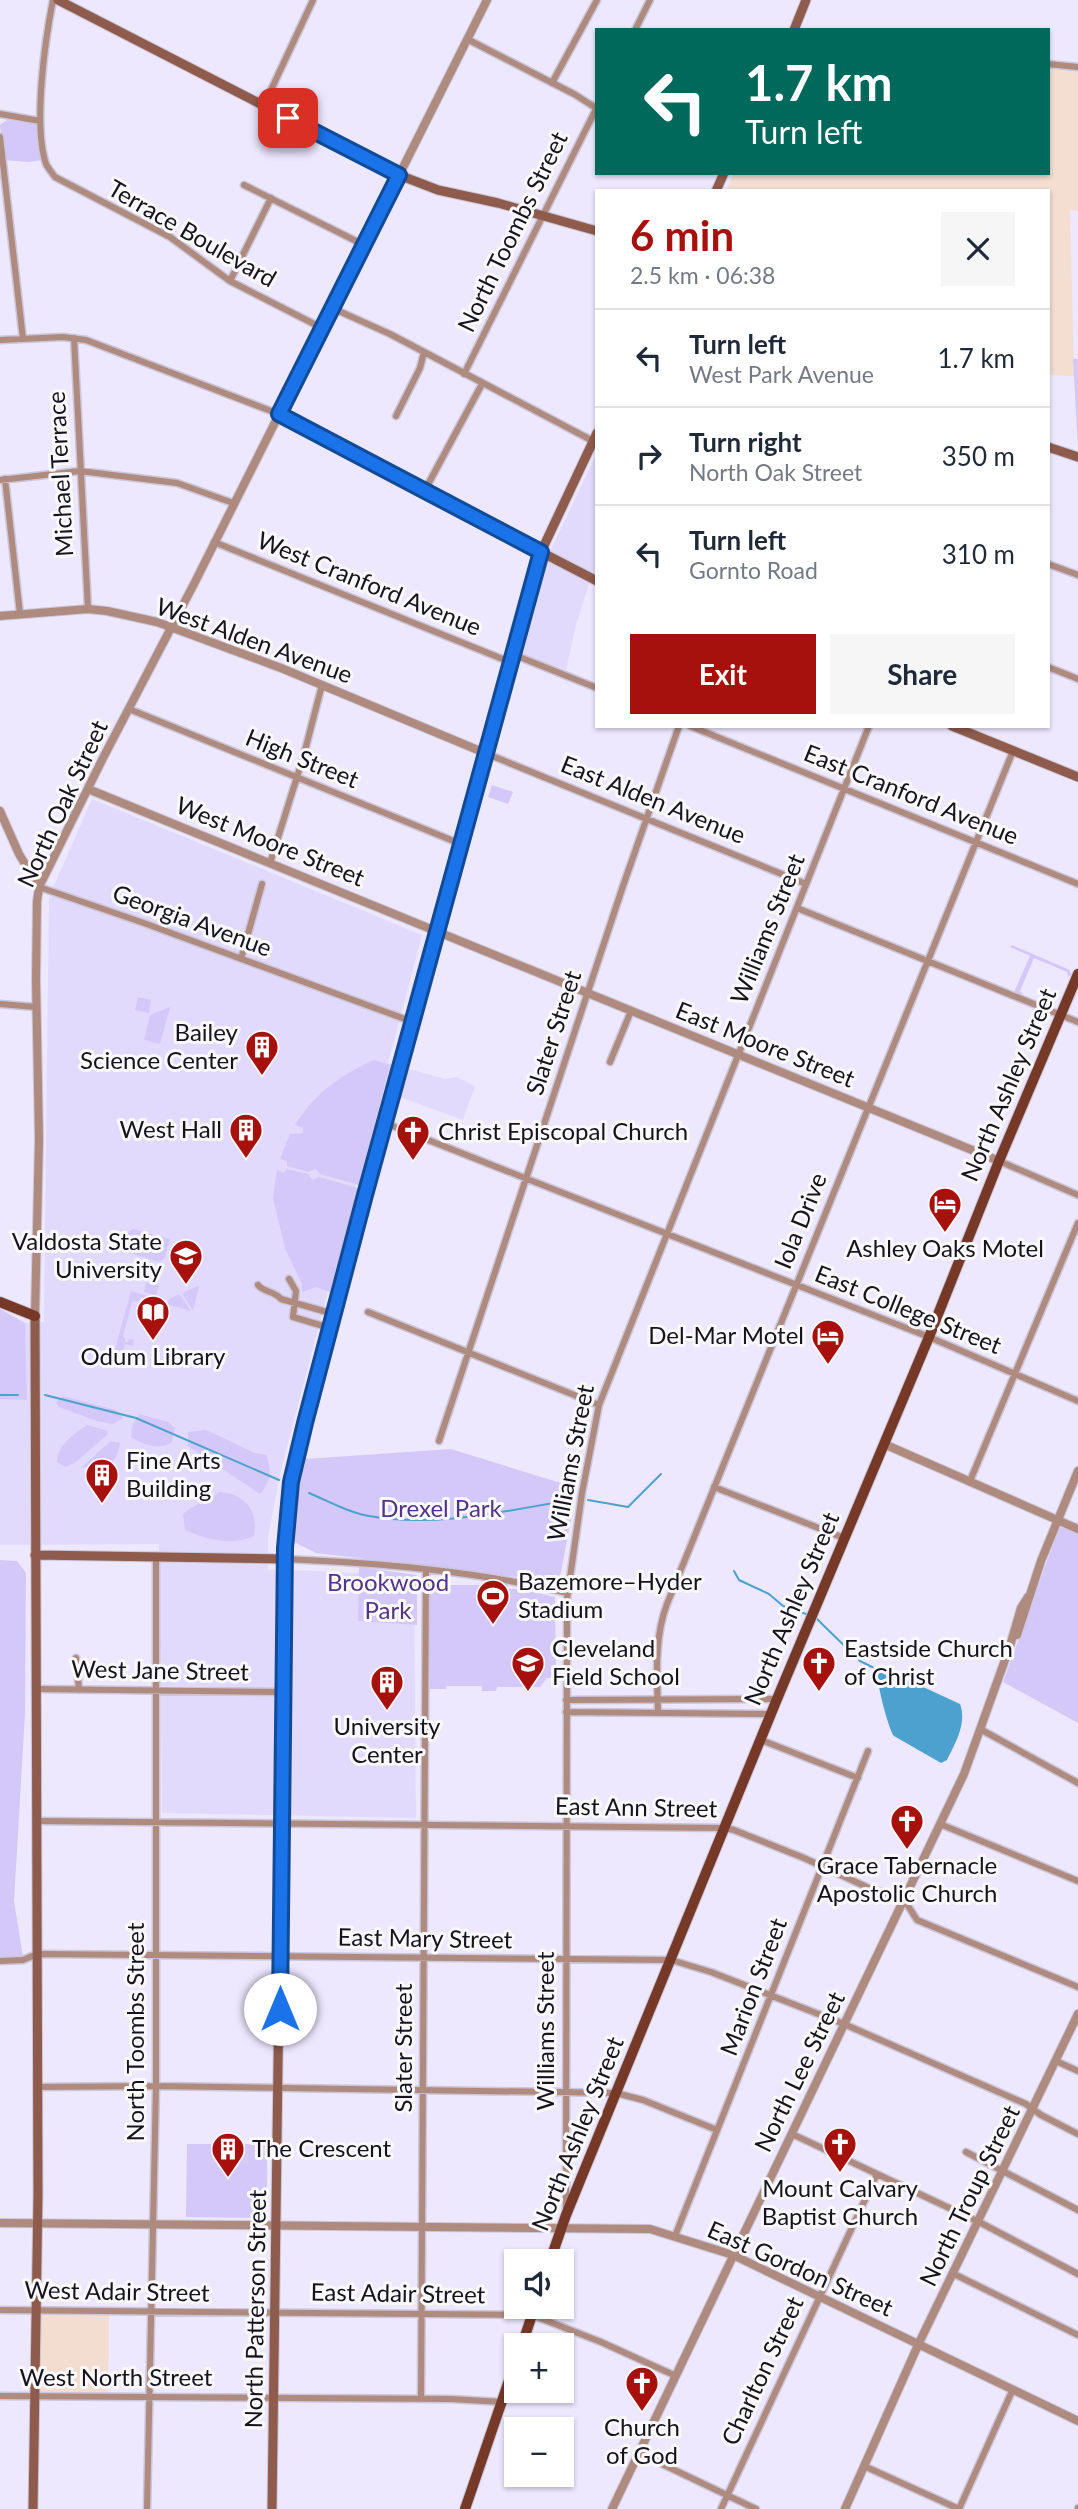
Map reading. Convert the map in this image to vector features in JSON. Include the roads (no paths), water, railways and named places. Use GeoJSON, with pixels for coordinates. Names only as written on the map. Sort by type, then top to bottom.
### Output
{"type":"FeatureCollection","features":[{"type":"Feature","properties":{"kind":"main road"},"geometry":{"type":"LineString","coordinates":[[58,0],[73,3],[399,175],[438,190],[499,202],[595,231]]}},
{"type":"Feature","properties":{"kind":"main road"},"geometry":{"type":"LineString","coordinates":[[795,28],[806,0]]}},
{"type":"Feature","properties":{"kind":"main road","name":"North Patterson Street"},"geometry":{"type":"LineString","coordinates":[[272,2509],[285,1559],[291,1482],[384,1123],[541,552],[595,437]]}},
{"type":"Feature","properties":{"kind":"main road"},"geometry":{"type":"LineString","coordinates":[[1050,448],[1078,457]]}},
{"type":"Feature","properties":{"kind":"main road"},"geometry":{"type":"LineString","coordinates":[[541,552],[595,580]]}},
{"type":"Feature","properties":{"kind":"main road"},"geometry":{"type":"LineString","coordinates":[[957,728],[1078,777]]}},
{"type":"Feature","properties":{"kind":"main road","name":"North Ashley Street"},"geometry":{"type":"LineString","coordinates":[[554,2249],[777,1699],[1078,974]]}},
{"type":"Feature","properties":{"kind":"main road"},"geometry":{"type":"LineString","coordinates":[[0,1302],[35,1317]]}},
{"type":"Feature","properties":{"kind":"main road","name":"North Oak Street"},"geometry":{"type":"LineString","coordinates":[[33,2509],[38,2223],[35,1317]]}},
{"type":"Feature","properties":{"kind":"main road"},"geometry":{"type":"LineString","coordinates":[[35,1555],[285,1559]]}},
{"type":"Feature","properties":{"kind":"main road"},"geometry":{"type":"LineString","coordinates":[[465,2509],[504,2396]]}},
{"type":"Feature","properties":{"kind":"street","name":"Terrace Boulevard"},"geometry":{"type":"LineString","coordinates":[[53,0],[47,33],[40,121],[47,165],[55,177],[170,237],[230,281],[322,328]]}},
{"type":"Feature","properties":{"kind":"street"},"geometry":{"type":"LineString","coordinates":[[264,105],[313,0]]}},
{"type":"Feature","properties":{"kind":"street","name":"North Oak Street"},"geometry":{"type":"LineString","coordinates":[[35,1317],[39,1139],[36,1007],[39,887],[173,627],[487,0]]}},
{"type":"Feature","properties":{"kind":"street"},"geometry":{"type":"LineString","coordinates":[[552,83],[597,0]]}},
{"type":"Feature","properties":{"kind":"street"},"geometry":{"type":"LineString","coordinates":[[636,28],[650,0]]}},
{"type":"Feature","properties":{"kind":"street"},"geometry":{"type":"LineString","coordinates":[[467,39],[595,106]]}},
{"type":"Feature","properties":{"kind":"street"},"geometry":{"type":"LineString","coordinates":[[1050,64],[1078,67]]}},
{"type":"Feature","properties":{"kind":"street","name":"North Toombs Street"},"geometry":{"type":"LineString","coordinates":[[464,374],[595,109]]}},
{"type":"Feature","properties":{"kind":"street"},"geometry":{"type":"LineString","coordinates":[[1,117],[40,121]]}},
{"type":"Feature","properties":{"kind":"street"},"geometry":{"type":"LineString","coordinates":[[0,137],[23,339]]}},
{"type":"Feature","properties":{"kind":"street"},"geometry":{"type":"LineString","coordinates":[[244,185],[363,246]]}},
{"type":"Feature","properties":{"kind":"street"},"geometry":{"type":"LineString","coordinates":[[230,281],[271,198]]}},
{"type":"Feature","properties":{"kind":"street"},"geometry":{"type":"LineString","coordinates":[[332,308],[595,437]]}},
{"type":"Feature","properties":{"kind":"street"},"geometry":{"type":"LineString","coordinates":[[0,340],[74,338],[134,358],[279,414],[541,552]]}},
{"type":"Feature","properties":{"kind":"street","name":"Michael Terrace"},"geometry":{"type":"LineString","coordinates":[[74,338],[88,609]]}},
{"type":"Feature","properties":{"kind":"street"},"geometry":{"type":"LineString","coordinates":[[396,416],[420,368],[424,352]]}},
{"type":"Feature","properties":{"kind":"street"},"geometry":{"type":"LineString","coordinates":[[425,490],[482,383]]}},
{"type":"Feature","properties":{"kind":"street"},"geometry":{"type":"LineString","coordinates":[[20,614],[3,480],[80,471],[177,483],[233,503]]}},
{"type":"Feature","properties":{"kind":"street","name":"West Cranford Avenue"},"geometry":{"type":"LineString","coordinates":[[214,541],[511,658]]}},
{"type":"Feature","properties":{"kind":"street"},"geometry":{"type":"LineString","coordinates":[[1050,565],[1078,575]]}},
{"type":"Feature","properties":{"kind":"street","name":"West Alden Avenue"},"geometry":{"type":"LineString","coordinates":[[0,616],[88,609],[173,627],[485,753]]}},
{"type":"Feature","properties":{"kind":"street"},"geometry":{"type":"LineString","coordinates":[[511,658],[595,687]]}},
{"type":"Feature","properties":{"kind":"street"},"geometry":{"type":"LineString","coordinates":[[1050,668],[1078,679]]}},
{"type":"Feature","properties":{"kind":"street"},"geometry":{"type":"LineString","coordinates":[[270,863],[322,685]]}},
{"type":"Feature","properties":{"kind":"street","name":"High Street"},"geometry":{"type":"LineString","coordinates":[[129,709],[461,844]]}},
{"type":"Feature","properties":{"kind":"street","name":"Slater Street"},"geometry":{"type":"LineString","coordinates":[[439,1441],[678,728]]}},
{"type":"Feature","properties":{"kind":"street","name":"East Cranford Avenue"},"geometry":{"type":"LineString","coordinates":[[695,728],[1078,884]]}},
{"type":"Feature","properties":{"kind":"street","name":"Williams Street"},"geometry":{"type":"LineString","coordinates":[[566,2215],[568,1593],[598,1405],[868,728]]}},
{"type":"Feature","properties":{"kind":"street","name":"Iola Drive"},"geometry":{"type":"LineString","coordinates":[[658,1712],[658,1640],[661,1620],[866,1108],[1013,751]]}},
{"type":"Feature","properties":{"kind":"street","name":"East Alden Avenue"},"geometry":{"type":"LineString","coordinates":[[485,753],[806,884]]}},
{"type":"Feature","properties":{"kind":"street","name":"West Moore Street"},"geometry":{"type":"LineString","coordinates":[[88,789],[437,931]]}},
{"type":"Feature","properties":{"kind":"street"},"geometry":{"type":"LineString","coordinates":[[0,811],[19,854],[39,887]]}},
{"type":"Feature","properties":{"kind":"street"},"geometry":{"type":"LineString","coordinates":[[241,959],[262,884]]}},
{"type":"Feature","properties":{"kind":"street","name":"Georgia Avenue"},"geometry":{"type":"LineString","coordinates":[[39,887],[412,1022]]}},
{"type":"Feature","properties":{"kind":"street"},"geometry":{"type":"LineString","coordinates":[[797,908],[1078,1022]]}},
{"type":"Feature","properties":{"kind":"street","name":"East Moore Street"},"geometry":{"type":"LineString","coordinates":[[437,931],[1078,1195]]}},
{"type":"Feature","properties":{"kind":"street"},"geometry":{"type":"LineString","coordinates":[[0,1004],[36,1007]]}},
{"type":"Feature","properties":{"kind":"street"},"geometry":{"type":"LineString","coordinates":[[610,1062],[631,1011]]}},
{"type":"Feature","properties":{"kind":"street","name":"East College Street"},"geometry":{"type":"LineString","coordinates":[[384,1123],[797,1285],[1078,1401]]}},
{"type":"Feature","properties":{"kind":"street"},"geometry":{"type":"LineString","coordinates":[[970,1481],[1078,1223]]}},
{"type":"Feature","properties":{"kind":"street"},"geometry":{"type":"LineString","coordinates":[[289,1279],[296,1291],[293,1317],[330,1328]]}},
{"type":"Feature","properties":{"kind":"street"},"geometry":{"type":"LineString","coordinates":[[258,1285],[275,1292],[281,1299],[334,1314]]}},
{"type":"Feature","properties":{"kind":"street"},"geometry":{"type":"LineString","coordinates":[[368,1312],[598,1405]]}},
{"type":"Feature","properties":{"kind":"street"},"geometry":{"type":"LineString","coordinates":[[884,1444],[1078,1529]]}},
{"type":"Feature","properties":{"kind":"street","name":"North Lee Street"},"geometry":{"type":"LineString","coordinates":[[612,2509],[965,1772],[1021,1608],[1032,1588],[1078,1471]]}},
{"type":"Feature","properties":{"kind":"street"},"geometry":{"type":"LineString","coordinates":[[714,1487],[844,1538]]}},
{"type":"Feature","properties":{"kind":"street","name":"North Toombs Street"},"geometry":{"type":"LineString","coordinates":[[147,2509],[156,2086],[156,1556]]}},
{"type":"Feature","properties":{"kind":"street"},"geometry":{"type":"LineString","coordinates":[[285,1559],[426,1570],[516,1582],[568,1593]]}},
{"type":"Feature","properties":{"kind":"street","name":"Slater Street"},"geometry":{"type":"LineString","coordinates":[[421,2399],[426,1570]]}},
{"type":"Feature","properties":{"kind":"street"},"geometry":{"type":"LineString","coordinates":[[76,1658],[79,1690]]}},
{"type":"Feature","properties":{"kind":"street","name":"West Jane Street"},"geometry":{"type":"LineString","coordinates":[[37,1689],[283,1692]]}},
{"type":"Feature","properties":{"kind":"street"},"geometry":{"type":"LineString","coordinates":[[566,1700],[777,1699]]}},
{"type":"Feature","properties":{"kind":"street"},"geometry":{"type":"LineString","coordinates":[[566,1712],[771,1714]]}},
{"type":"Feature","properties":{"kind":"street"},"geometry":{"type":"LineString","coordinates":[[980,1729],[1078,1783]]}},
{"type":"Feature","properties":{"kind":"street"},"geometry":{"type":"LineString","coordinates":[[761,1740],[858,1778]]}},
{"type":"Feature","properties":{"kind":"street","name":"Marion Street"},"geometry":{"type":"LineString","coordinates":[[675,2236],[867,1751]]}},
{"type":"Feature","properties":{"kind":"street","name":"East Ann Street"},"geometry":{"type":"LineString","coordinates":[[37,1821],[725,1828],[871,1889],[896,1896],[905,1901],[917,1920],[1078,1987]]}},
{"type":"Feature","properties":{"kind":"street"},"geometry":{"type":"LineString","coordinates":[[940,1824],[1078,1881]]}},
{"type":"Feature","properties":{"kind":"street","name":"East Mary Street"},"geometry":{"type":"LineString","coordinates":[[0,1961],[23,1960],[37,1954],[671,1960],[711,1972],[844,2024],[975,2081],[1078,2134]]}},
{"type":"Feature","properties":{"kind":"street","name":"North Troup Street"},"geometry":{"type":"LineString","coordinates":[[845,2509],[919,2343],[1078,2014]]}},
{"type":"Feature","properties":{"kind":"street"},"geometry":{"type":"LineString","coordinates":[[1056,2062],[1078,2071]]}},
{"type":"Feature","properties":{"kind":"street"},"geometry":{"type":"LineString","coordinates":[[37,2087],[156,2086],[616,2093],[643,2100],[717,2130]]}},
{"type":"Feature","properties":{"kind":"street"},"geometry":{"type":"LineString","coordinates":[[792,2134],[979,2222],[1078,2274]]}},
{"type":"Feature","properties":{"kind":"street"},"geometry":{"type":"LineString","coordinates":[[966,2152],[1078,2210]]}},
{"type":"Feature","properties":{"kind":"street","name":"Charlton Street"},"geometry":{"type":"LineString","coordinates":[[721,2509],[877,2174]]}},
{"type":"Feature","properties":{"kind":"street","name":"East Gordon Street"},"geometry":{"type":"LineString","coordinates":[[0,2223],[650,2229],[733,2255],[1078,2421]]}},
{"type":"Feature","properties":{"kind":"street"},"geometry":{"type":"LineString","coordinates":[[954,2274],[1078,2335]]}},
{"type":"Feature","properties":{"kind":"street","name":"West Adair Street"},"geometry":{"type":"LineString","coordinates":[[0,2310],[276,2312]]}},
{"type":"Feature","properties":{"kind":"street","name":"East Adair Street"},"geometry":{"type":"LineString","coordinates":[[276,2312],[421,2314],[504,2312]]}},
{"type":"Feature","properties":{"kind":"street","name":"East Adair Street"},"geometry":{"type":"LineString","coordinates":[[551,2319],[676,2376]]}},
{"type":"Feature","properties":{"kind":"street"},"geometry":{"type":"LineString","coordinates":[[864,2466],[959,2509],[1013,2389]]}},
{"type":"Feature","properties":{"kind":"street","name":"West North Street"},"geometry":{"type":"LineString","coordinates":[[0,2396],[502,2402]]}},
{"type":"Feature","properties":{"kind":"street"},"geometry":{"type":"LineString","coordinates":[[639,2453],[756,2509]]}},
{"type":"Feature","properties":{"kind":"water"},"geometry":{"type":"Polygon","coordinates":[[[877,1668],[960,1704],[961,1725],[947,1760],[941,1763],[894,1736],[882,1702],[877,1668]]]}},
{"type":"Feature","properties":{"kind":"waterway"},"geometry":{"type":"LineString","coordinates":[[0,1395],[18,1395]]}},
{"type":"Feature","properties":{"kind":"waterway"},"geometry":{"type":"LineString","coordinates":[[45,1395],[136,1418],[279,1480]]}},
{"type":"Feature","properties":{"kind":"waterway"},"geometry":{"type":"LineString","coordinates":[[588,1500],[628,1507],[661,1474]]}},
{"type":"Feature","properties":{"kind":"waterway"},"geometry":{"type":"LineString","coordinates":[[309,1493],[361,1514],[419,1520],[470,1517],[571,1500]]}},
{"type":"Feature","properties":{"kind":"waterway"},"geometry":{"type":"LineString","coordinates":[[734,1571],[739,1580],[769,1594],[783,1606],[809,1615]]}},
{"type":"Feature","properties":{"kind":"waterway"},"geometry":{"type":"LineString","coordinates":[[817,1619],[860,1661],[876,1669]]}},
{"type":"Feature","properties":{"kind":"place","name":"Bailey Science Center"},"geometry":{"type":"Point","coordinates":[262,1077]}},
{"type":"Feature","properties":{"kind":"place","name":"West Hall"},"geometry":{"type":"Point","coordinates":[246,1160]}},
{"type":"Feature","properties":{"kind":"place","name":"Christ Episcopal Church"},"geometry":{"type":"Point","coordinates":[413,1162]}},
{"type":"Feature","properties":{"kind":"place","name":"Ashley Oaks Motel"},"geometry":{"type":"Point","coordinates":[945,1234]}},
{"type":"Feature","properties":{"kind":"place","name":"Valdosta State University"},"geometry":{"type":"Point","coordinates":[186,1286]}},
{"type":"Feature","properties":{"kind":"place","name":"Odum Library"},"geometry":{"type":"Point","coordinates":[153,1342]}},
{"type":"Feature","properties":{"kind":"place","name":"Del-Mar Motel"},"geometry":{"type":"Point","coordinates":[828,1366]}},
{"type":"Feature","properties":{"kind":"place","name":"Fine Arts Building"},"geometry":{"type":"Point","coordinates":[102,1505]}},
{"type":"Feature","properties":{"kind":"place","name":"Bazemore–Hyder Stadium"},"geometry":{"type":"Point","coordinates":[493,1626]}},
{"type":"Feature","properties":{"kind":"place","name":"Cleveland Field School"},"geometry":{"type":"Point","coordinates":[528,1693]}},
{"type":"Feature","properties":{"kind":"place","name":"Eastside Church of Christ"},"geometry":{"type":"Point","coordinates":[819,1693]}},
{"type":"Feature","properties":{"kind":"place","name":"University Center"},"geometry":{"type":"Point","coordinates":[387,1712]}},
{"type":"Feature","properties":{"kind":"place","name":"Grace Tabernacle Apostolic Church"},"geometry":{"type":"Point","coordinates":[907,1851]}},
{"type":"Feature","properties":{"kind":"place","name":"Mount Calvary Baptist Church"},"geometry":{"type":"Point","coordinates":[840,2174]}},
{"type":"Feature","properties":{"kind":"place","name":"The Crescent"},"geometry":{"type":"Point","coordinates":[228,2179]}},
{"type":"Feature","properties":{"kind":"place","name":"Church of God"},"geometry":{"type":"Point","coordinates":[642,2413]}},
{"type":"Feature","properties":{"kind":"park label","name":"Drexel Park"},"geometry":{"type":"Point","coordinates":[441,1509]}},
{"type":"Feature","properties":{"kind":"park label","name":"Brookwood Park"},"geometry":{"type":"Point","coordinates":[388,1597]}}]}
